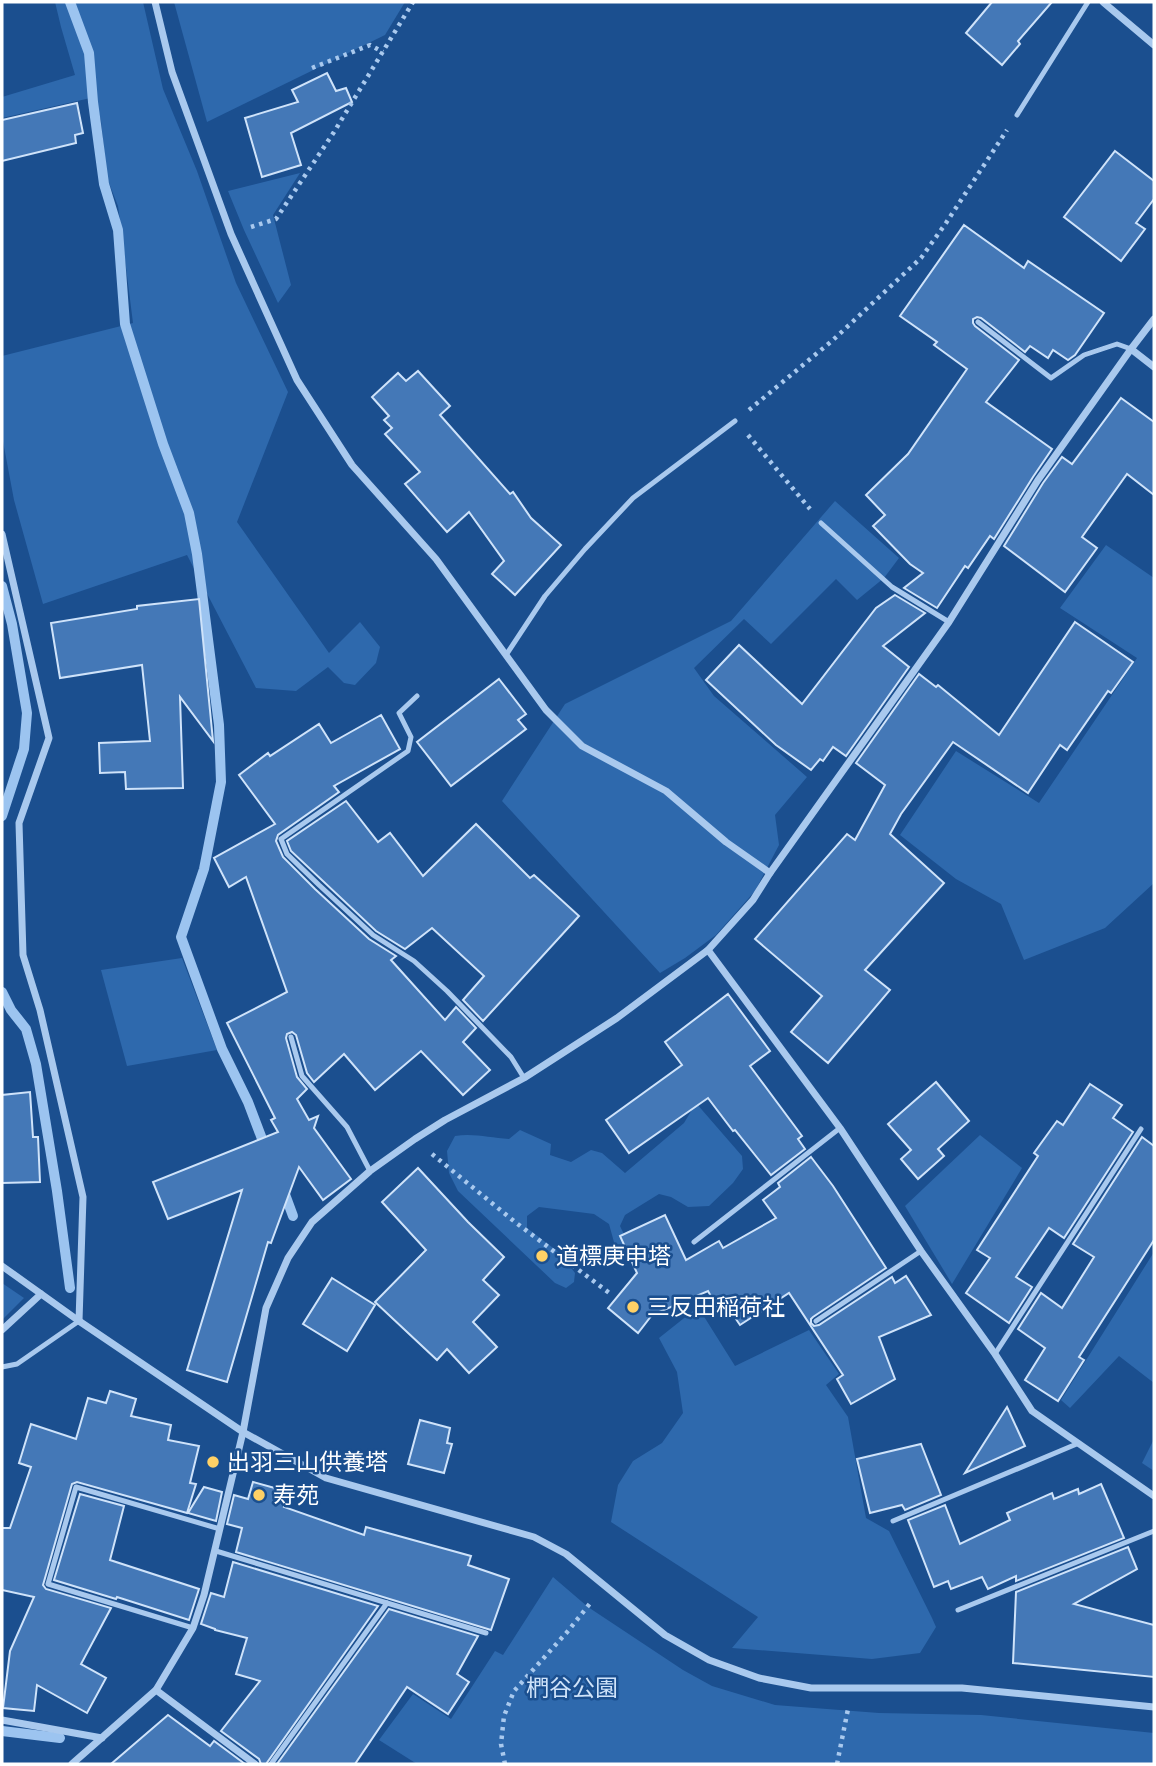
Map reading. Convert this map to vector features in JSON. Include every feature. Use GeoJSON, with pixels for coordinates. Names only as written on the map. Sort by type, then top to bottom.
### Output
{"type":"FeatureCollection","features":[{"type":"Feature","properties":{"kind":"street"},"geometry":{"type":"LineString","coordinates":[[155,2],[172,72],[231,234],[297,380],[352,465],[436,559],[546,710],[582,746],[666,791],[726,842],[770,873]]}},
{"type":"Feature","properties":{"kind":"street"},"geometry":{"type":"LineString","coordinates":[[1103,2],[1154,44]]}},
{"type":"Feature","properties":{"kind":"street"},"geometry":{"type":"LineString","coordinates":[[72,1764],[156,1690],[192,1628],[216,1551],[243,1432],[266,1308],[288,1258],[312,1222],[370,1171],[445,1120],[524,1078],[617,1018],[708,950],[753,900],[948,622],[1038,480],[1154,319]]}},
{"type":"Feature","properties":{"kind":"street"},"geometry":{"type":"LineString","coordinates":[[1131,349],[1154,367]]}},
{"type":"Feature","properties":{"kind":"street"},"geometry":{"type":"LineString","coordinates":[[2,534],[49,738],[19,823],[23,955],[40,1010],[82,1196],[79,1321]]}},
{"type":"Feature","properties":{"kind":"street"},"geometry":{"type":"LineString","coordinates":[[708,950],[840,1128],[1032,1411],[1154,1496]]}},
{"type":"Feature","properties":{"kind":"street"},"geometry":{"type":"LineString","coordinates":[[2,1266],[243,1432],[326,1478],[534,1537],[566,1554],[665,1636],[709,1660],[759,1678],[811,1688],[962,1688],[1154,1707]]}},
{"type":"Feature","properties":{"kind":"street"},"geometry":{"type":"LineString","coordinates":[[2,1330],[41,1294]]}},
{"type":"Feature","properties":{"kind":"street"},"geometry":{"type":"LineString","coordinates":[[156,1690],[255,1764]]}},
{"type":"Feature","properties":{"kind":"street"},"geometry":{"type":"LineString","coordinates":[[2,1720],[102,1738]]}},
{"type":"Feature","properties":{"kind":"lane"},"geometry":{"type":"LineString","coordinates":[[1017,115],[1088,2]]}},
{"type":"Feature","properties":{"kind":"lane"},"geometry":{"type":"LineString","coordinates":[[978,322],[1051,378],[1084,355],[1117,344],[1131,349]]}},
{"type":"Feature","properties":{"kind":"lane"},"geometry":{"type":"LineString","coordinates":[[506,655],[545,596],[634,498],[735,421]]}},
{"type":"Feature","properties":{"kind":"lane"},"geometry":{"type":"LineString","coordinates":[[821,523],[892,587],[948,622]]}},
{"type":"Feature","properties":{"kind":"lane"},"geometry":{"type":"LineString","coordinates":[[417,696],[399,713],[411,737],[408,751],[281,839],[286,854],[328,894],[373,935],[414,961],[447,991],[511,1057],[524,1078]]}},
{"type":"Feature","properties":{"kind":"lane"},"geometry":{"type":"LineString","coordinates":[[292,1037],[302,1076],[347,1127],[370,1171]]}},
{"type":"Feature","properties":{"kind":"lane"},"geometry":{"type":"LineString","coordinates":[[694,1242],[840,1128]]}},
{"type":"Feature","properties":{"kind":"lane"},"geometry":{"type":"LineString","coordinates":[[995,1354],[1141,1129]]}},
{"type":"Feature","properties":{"kind":"lane"},"geometry":{"type":"LineString","coordinates":[[816,1321],[921,1251]]}},
{"type":"Feature","properties":{"kind":"lane"},"geometry":{"type":"LineString","coordinates":[[2,1367],[17,1364],[79,1321]]}},
{"type":"Feature","properties":{"kind":"lane"},"geometry":{"type":"LineString","coordinates":[[893,1521],[1079,1443]]}},
{"type":"Feature","properties":{"kind":"lane"},"geometry":{"type":"LineString","coordinates":[[192,1628],[48,1584],[76,1488],[220,1529]]}},
{"type":"Feature","properties":{"kind":"lane"},"geometry":{"type":"LineString","coordinates":[[958,1610],[1154,1531]]}},
{"type":"Feature","properties":{"kind":"lane"},"geometry":{"type":"LineString","coordinates":[[216,1551],[486,1633]]}},
{"type":"Feature","properties":{"kind":"lane"},"geometry":{"type":"LineString","coordinates":[[271,1764],[387,1603]]}},
{"type":"Feature","properties":{"kind":"path"},"geometry":{"type":"LineString","coordinates":[[231,234],[276,219],[334,132],[413,2]]}},
{"type":"Feature","properties":{"kind":"path"},"geometry":{"type":"LineString","coordinates":[[312,68],[370,45],[383,52]]}},
{"type":"Feature","properties":{"kind":"path"},"geometry":{"type":"LineString","coordinates":[[821,523],[735,421],[878,300],[921,258],[1017,115]]}},
{"type":"Feature","properties":{"kind":"path"},"geometry":{"type":"LineString","coordinates":[[440,1161],[515,1223],[612,1295]]}},
{"type":"Feature","properties":{"kind":"path"},"geometry":{"type":"LineString","coordinates":[[505,1764],[501,1744],[504,1716],[514,1691],[604,1586]]}},
{"type":"Feature","properties":{"kind":"path"},"geometry":{"type":"LineString","coordinates":[[837,1764],[848,1711],[849,1688]]}},
{"type":"Feature","properties":{"kind":"green space"},"geometry":{"type":"Polygon","coordinates":[[[55,2],[143,2],[163,89],[197,171],[236,283],[288,392],[237,522],[329,653],[360,622],[380,647],[376,663],[355,685],[344,683],[328,667],[296,691],[256,688],[187,555],[43,604],[14,500],[2,436],[2,356],[133,323],[118,206],[107,178],[101,121],[95,97],[2,118],[2,97],[75,75],[55,2]]]}},
{"type":"Feature","properties":{"kind":"green space"},"geometry":{"type":"Polygon","coordinates":[[[174,2],[405,2],[385,35],[207,122],[174,2]]]}},
{"type":"Feature","properties":{"kind":"green space"},"geometry":{"type":"Polygon","coordinates":[[[300,173],[273,215],[291,285],[278,303],[228,191],[300,173]]]}},
{"type":"Feature","properties":{"kind":"green space"},"geometry":{"type":"Polygon","coordinates":[[[835,501],[899,558],[884,578],[857,600],[836,579],[771,644],[744,619],[694,668],[714,696],[807,777],[775,815],[779,845],[755,891],[716,935],[660,973],[502,801],[565,704],[731,621],[835,501]]]}},
{"type":"Feature","properties":{"kind":"green space"},"geometry":{"type":"Polygon","coordinates":[[[1106,545],[1154,578],[1154,883],[1105,928],[1024,960],[1001,904],[956,879],[900,835],[956,751],[1039,803],[1137,658],[1060,608],[1106,545]]]}},
{"type":"Feature","properties":{"kind":"green space"},"geometry":{"type":"Polygon","coordinates":[[[182,958],[217,1050],[127,1066],[101,970],[182,958]]]}},
{"type":"Feature","properties":{"kind":"green space"},"geometry":{"type":"Polygon","coordinates":[[[696,1103],[742,1156],[743,1169],[733,1183],[709,1206],[688,1207],[671,1197],[659,1194],[625,1215],[620,1226],[631,1249],[628,1255],[617,1253],[609,1224],[594,1214],[539,1207],[527,1216],[527,1228],[561,1254],[575,1273],[574,1282],[566,1288],[555,1283],[458,1191],[449,1173],[447,1151],[455,1136],[475,1135],[509,1139],[520,1130],[551,1144],[550,1155],[571,1162],[591,1150],[602,1153],[625,1173],[684,1123],[696,1103]]]}},
{"type":"Feature","properties":{"kind":"green space"},"geometry":{"type":"Polygon","coordinates":[[[980,1135],[1022,1168],[952,1284],[905,1206],[980,1135]]]}},
{"type":"Feature","properties":{"kind":"green space"},"geometry":{"type":"Polygon","coordinates":[[[1154,1252],[1154,1383],[1119,1356],[1070,1408],[1061,1400],[1154,1252]]]}},
{"type":"Feature","properties":{"kind":"green space"},"geometry":{"type":"Polygon","coordinates":[[[2,1283],[24,1298],[2,1320],[2,1283]]]}},
{"type":"Feature","properties":{"kind":"green space"},"geometry":{"type":"Polygon","coordinates":[[[698,1307],[735,1366],[809,1330],[839,1374],[826,1385],[848,1417],[866,1518],[889,1531],[936,1627],[920,1653],[872,1659],[732,1648],[758,1617],[611,1522],[618,1485],[633,1461],[662,1443],[683,1413],[677,1372],[659,1338],[698,1307]]]}},
{"type":"Feature","properties":{"kind":"green space"},"geometry":{"type":"Polygon","coordinates":[[[1154,1439],[1154,1471],[1142,1463],[1154,1439]]]}},
{"type":"Feature","properties":{"kind":"green space","name":"椚谷公園"},"geometry":{"type":"Polygon","coordinates":[[[553,1577],[588,1607],[712,1686],[775,1705],[879,1713],[981,1715],[1154,1733],[1154,1764],[417,1764],[379,1740],[413,1694],[451,1719],[495,1651],[503,1655],[553,1577]]]}},
{"type":"Feature","properties":{"kind":"building"},"geometry":{"type":"Polygon","coordinates":[[[992,2],[1052,2],[1018,41],[1020,44],[1002,65],[966,33],[992,2]]]}},
{"type":"Feature","properties":{"kind":"building"},"geometry":{"type":"Polygon","coordinates":[[[327,73],[336,91],[346,88],[352,102],[291,133],[301,165],[262,177],[245,118],[298,102],[292,90],[327,73]]]}},
{"type":"Feature","properties":{"kind":"building"},"geometry":{"type":"Polygon","coordinates":[[[77,103],[83,133],[75,135],[76,143],[2,161],[2,120],[77,103]]]}},
{"type":"Feature","properties":{"kind":"building"},"geometry":{"type":"Polygon","coordinates":[[[1115,151],[1154,181],[1154,199],[1136,223],[1145,229],[1121,261],[1064,217],[1115,151]]]}},
{"type":"Feature","properties":{"kind":"building"},"geometry":{"type":"Polygon","coordinates":[[[964,225],[1024,268],[1028,261],[1104,313],[1075,355],[1068,360],[1053,350],[1048,358],[1030,346],[1025,352],[981,318],[973,319],[975,326],[1019,360],[986,402],[1052,449],[994,539],[990,536],[968,568],[965,566],[937,608],[904,588],[923,573],[910,564],[873,526],[885,515],[866,495],[908,454],[967,369],[934,345],[937,342],[900,316],[964,225]]]}},
{"type":"Feature","properties":{"kind":"building"},"geometry":{"type":"Polygon","coordinates":[[[418,371],[450,406],[440,415],[510,494],[513,492],[531,518],[561,545],[515,595],[492,574],[504,561],[469,512],[447,532],[405,484],[420,472],[385,434],[392,428],[384,420],[389,416],[372,397],[398,373],[406,381],[418,371]]]}},
{"type":"Feature","properties":{"kind":"building"},"geometry":{"type":"Polygon","coordinates":[[[1121,398],[1154,422],[1154,495],[1127,474],[1082,537],[1097,548],[1065,592],[1004,546],[1062,457],[1072,464],[1121,398]]]}},
{"type":"Feature","properties":{"kind":"building"},"geometry":{"type":"Polygon","coordinates":[[[895,595],[925,613],[883,646],[909,667],[846,756],[833,747],[823,761],[820,759],[811,770],[776,745],[706,680],[739,645],[802,704],[876,608],[895,595]]]}},
{"type":"Feature","properties":{"kind":"building"},"geometry":{"type":"Polygon","coordinates":[[[199,599],[213,741],[180,697],[183,788],[126,789],[125,772],[100,773],[99,743],[150,741],[142,665],[60,678],[51,623],[137,609],[137,606],[199,599]]]}},
{"type":"Feature","properties":{"kind":"building"},"geometry":{"type":"Polygon","coordinates":[[[1075,622],[1133,662],[1111,693],[1108,691],[1067,750],[1060,745],[1028,793],[953,742],[901,814],[890,834],[944,883],[865,970],[890,990],[828,1063],[791,1032],[822,996],[755,939],[847,834],[855,840],[885,785],[856,763],[919,674],[936,687],[938,685],[999,735],[1075,622]]]}},
{"type":"Feature","properties":{"kind":"building"},"geometry":{"type":"Polygon","coordinates":[[[499,679],[526,714],[518,720],[526,729],[451,786],[417,742],[499,679]]]}},
{"type":"Feature","properties":{"kind":"building"},"geometry":{"type":"Polygon","coordinates":[[[381,715],[400,749],[334,786],[339,792],[278,835],[276,841],[283,857],[315,889],[369,939],[396,956],[391,960],[445,1020],[456,1007],[476,1028],[463,1042],[490,1070],[463,1095],[421,1051],[375,1090],[344,1054],[314,1082],[307,1073],[296,1035],[292,1032],[287,1034],[297,1077],[307,1089],[297,1099],[309,1120],[318,1116],[314,1128],[351,1179],[323,1200],[299,1167],[271,1243],[268,1242],[227,1382],[187,1370],[242,1190],[168,1219],[153,1182],[278,1132],[271,1120],[275,1118],[227,1023],[287,992],[246,877],[229,887],[214,858],[275,824],[239,775],[268,753],[270,756],[319,724],[331,743],[381,715]]]}},
{"type":"Feature","properties":{"kind":"building"},"geometry":{"type":"Polygon","coordinates":[[[346,801],[378,842],[390,833],[423,876],[476,824],[530,878],[534,875],[579,916],[483,1021],[463,1000],[484,976],[432,928],[405,949],[376,931],[291,851],[287,841],[346,801]]]}},
{"type":"Feature","properties":{"kind":"building"},"geometry":{"type":"Polygon","coordinates":[[[728,994],[770,1051],[750,1066],[802,1136],[798,1139],[805,1149],[771,1175],[708,1098],[629,1153],[606,1120],[682,1065],[665,1042],[728,994]]]}},
{"type":"Feature","properties":{"kind":"building"},"geometry":{"type":"Polygon","coordinates":[[[936,1082],[969,1121],[938,1149],[944,1156],[918,1179],[901,1159],[911,1150],[888,1124],[936,1082]]]}},
{"type":"Feature","properties":{"kind":"building"},"geometry":{"type":"Polygon","coordinates":[[[1090,1084],[1122,1105],[1113,1118],[1133,1132],[1064,1238],[1049,1228],[1016,1277],[1032,1287],[1009,1323],[966,1293],[990,1258],[977,1250],[1038,1156],[1034,1153],[1057,1121],[1063,1125],[1090,1084]]]}},
{"type":"Feature","properties":{"kind":"building"},"geometry":{"type":"Polygon","coordinates":[[[30,1092],[33,1137],[38,1137],[40,1182],[2,1183],[2,1095],[30,1092]]]}},
{"type":"Feature","properties":{"kind":"building"},"geometry":{"type":"Polygon","coordinates":[[[1142,1137],[1154,1146],[1154,1240],[1079,1357],[1084,1360],[1058,1401],[1025,1380],[1045,1348],[1018,1329],[1041,1293],[1062,1308],[1094,1257],[1073,1244],[1142,1137]]]}},
{"type":"Feature","properties":{"kind":"building"},"geometry":{"type":"Polygon","coordinates":[[[811,1157],[886,1268],[813,1317],[811,1323],[814,1326],[819,1325],[892,1277],[895,1283],[906,1276],[931,1315],[879,1337],[895,1379],[851,1404],[837,1379],[843,1375],[789,1293],[740,1325],[725,1303],[717,1307],[708,1291],[652,1315],[638,1333],[608,1308],[637,1273],[620,1236],[665,1215],[686,1260],[719,1241],[723,1248],[776,1218],[763,1200],[780,1187],[778,1183],[811,1157]]]}},
{"type":"Feature","properties":{"kind":"building"},"geometry":{"type":"Polygon","coordinates":[[[418,1168],[504,1257],[483,1280],[499,1295],[473,1322],[497,1347],[469,1373],[447,1349],[437,1360],[375,1302],[426,1250],[382,1202],[418,1168]]]}},
{"type":"Feature","properties":{"kind":"building"},"geometry":{"type":"Polygon","coordinates":[[[332,1278],[375,1305],[347,1351],[303,1324],[332,1278]]]}},
{"type":"Feature","properties":{"kind":"building"},"geometry":{"type":"Polygon","coordinates":[[[110,1391],[136,1399],[131,1416],[171,1425],[168,1440],[199,1446],[190,1483],[196,1484],[187,1513],[77,1482],[72,1484],[43,1585],[46,1589],[111,1608],[81,1664],[106,1678],[87,1713],[37,1685],[34,1711],[3,1708],[10,1651],[34,1597],[2,1590],[2,1528],[10,1528],[31,1467],[19,1463],[31,1424],[76,1439],[88,1398],[106,1403],[110,1391]]]}},
{"type":"Feature","properties":{"kind":"building"},"geometry":{"type":"Polygon","coordinates":[[[1007,1407],[1025,1446],[965,1473],[1007,1407]]]}},
{"type":"Feature","properties":{"kind":"building"},"geometry":{"type":"Polygon","coordinates":[[[420,1420],[450,1428],[447,1443],[452,1444],[444,1473],[408,1464],[420,1420]]]}},
{"type":"Feature","properties":{"kind":"building"},"geometry":{"type":"Polygon","coordinates":[[[921,1444],[941,1495],[905,1510],[902,1505],[870,1513],[857,1459],[921,1444]]]}},
{"type":"Feature","properties":{"kind":"building"},"geometry":{"type":"Polygon","coordinates":[[[253,1482],[289,1492],[284,1507],[364,1535],[366,1527],[471,1556],[468,1565],[509,1579],[491,1630],[236,1552],[242,1528],[227,1524],[234,1495],[248,1499],[253,1482]]]}},
{"type":"Feature","properties":{"kind":"building"},"geometry":{"type":"Polygon","coordinates":[[[1101,1484],[1124,1538],[1016,1581],[1016,1576],[988,1589],[982,1577],[951,1589],[948,1581],[934,1587],[908,1520],[945,1505],[960,1544],[1010,1520],[1007,1513],[1052,1493],[1054,1499],[1078,1489],[1079,1494],[1101,1484]]]}},
{"type":"Feature","properties":{"kind":"building"},"geometry":{"type":"Polygon","coordinates":[[[204,1487],[222,1492],[216,1521],[188,1513],[204,1487]]]}},
{"type":"Feature","properties":{"kind":"building"},"geometry":{"type":"Polygon","coordinates":[[[80,1494],[124,1506],[110,1560],[199,1589],[189,1620],[54,1580],[80,1494]]]}},
{"type":"Feature","properties":{"kind":"building"},"geometry":{"type":"Polygon","coordinates":[[[1128,1547],[1137,1569],[1074,1604],[1154,1625],[1154,1677],[1013,1663],[1016,1592],[1128,1547]]]}},
{"type":"Feature","properties":{"kind":"building"},"geometry":{"type":"Polygon","coordinates":[[[233,1562],[378,1606],[266,1764],[261,1764],[259,1759],[221,1731],[260,1681],[236,1674],[247,1638],[201,1624],[211,1593],[224,1597],[233,1562]]]}},
{"type":"Feature","properties":{"kind":"building"},"geometry":{"type":"Polygon","coordinates":[[[389,1609],[478,1636],[457,1674],[469,1682],[448,1714],[407,1687],[355,1764],[277,1764],[389,1609]]]}},
{"type":"Feature","properties":{"kind":"building"},"geometry":{"type":"Polygon","coordinates":[[[168,1715],[210,1746],[214,1741],[245,1764],[111,1764],[168,1715]]]}},
{"type":"Feature","properties":{"kind":"waterway"},"geometry":{"type":"LineString","coordinates":[[70,2],[89,53],[104,184],[118,230],[125,324],[163,444],[189,513],[197,554],[219,725],[221,782],[204,869],[181,937],[222,1049],[248,1102],[267,1152]]}},
{"type":"Feature","properties":{"kind":"waterway"},"geometry":{"type":"LineString","coordinates":[[2,586],[12,624],[27,713],[24,749],[2,816]]}},
{"type":"Feature","properties":{"kind":"waterway"},"geometry":{"type":"LineString","coordinates":[[2,992],[11,1010],[26,1029],[36,1064],[70,1288]]}},
{"type":"Feature","properties":{"kind":"waterway"},"geometry":{"type":"LineString","coordinates":[[283,1189],[293,1216]]}},
{"type":"Feature","properties":{"kind":"waterway"},"geometry":{"type":"LineString","coordinates":[[2,1731],[60,1738]]}},
{"type":"Feature","properties":{"kind":"place","name":"道標庚申塔"},"geometry":{"type":"Point","coordinates":[542,1256]}},
{"type":"Feature","properties":{"kind":"place","name":"三反田稲荷社"},"geometry":{"type":"Point","coordinates":[633,1307]}},
{"type":"Feature","properties":{"kind":"place","name":"出羽三山供養塔"},"geometry":{"type":"Point","coordinates":[213,1462]}},
{"type":"Feature","properties":{"kind":"place","name":"寿苑"},"geometry":{"type":"Point","coordinates":[259,1495]}}]}
